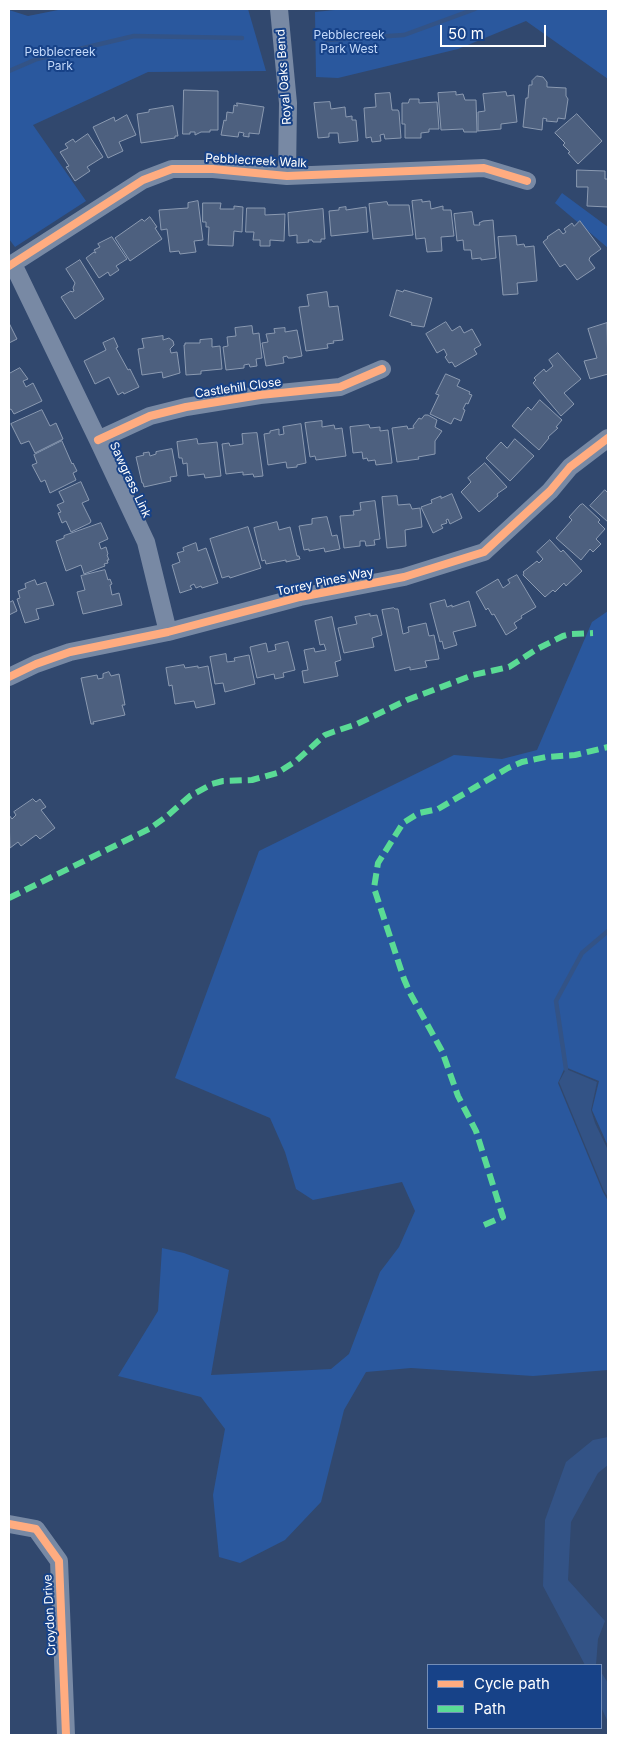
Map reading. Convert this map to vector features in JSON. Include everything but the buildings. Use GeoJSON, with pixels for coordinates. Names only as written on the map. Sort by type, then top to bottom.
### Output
{"type":"FeatureCollection","features":[{"type":"Feature","properties":{"kind":"street","name":"Royal Oaks Bend"},"geometry":{"type":"LineString","coordinates":[[279,9],[288,102],[287,176]]}},
{"type":"Feature","properties":{"kind":"street","name":"Pebblecreek Walk"},"geometry":{"type":"LineString","coordinates":[[11,265],[143,180],[172,169],[213,169],[287,176],[484,168],[527,181]]}},
{"type":"Feature","properties":{"kind":"street","name":"Sawgrass Link"},"geometry":{"type":"LineString","coordinates":[[11,265],[98,440],[146,542],[168,632]]}},
{"type":"Feature","properties":{"kind":"street","name":"Castlehill Close"},"geometry":{"type":"LineString","coordinates":[[98,440],[150,416],[177,409],[260,395],[340,387],[382,369]]}},
{"type":"Feature","properties":{"kind":"street","name":"Torrey Pines Way"},"geometry":{"type":"LineString","coordinates":[[9,677],[36,664],[70,652],[168,632],[300,597],[404,577],[484,552],[550,491],[570,468],[608,438]]}},
{"type":"Feature","properties":{"kind":"street","name":"Croydon Drive"},"geometry":{"type":"LineString","coordinates":[[9,1524],[36,1529],[59,1561],[66,1735]]}},
{"type":"Feature","properties":{"kind":"green space","name":"Pebblecreek Park"},"geometry":{"type":"Polygon","coordinates":[[[63,9],[248,9],[266,71],[148,72],[33,125],[86,201],[15,247],[9,239],[9,10],[28,16],[63,9]]]}},
{"type":"Feature","properties":{"kind":"green space","name":"Pebblecreek Park West"},"geometry":{"type":"Polygon","coordinates":[[[344,9],[608,9],[608,79],[526,21],[458,49],[338,78],[316,77],[315,12],[344,9]]]}},
{"type":"Feature","properties":{"kind":"green space"},"geometry":{"type":"Polygon","coordinates":[[[562,193],[608,227],[608,248],[555,203],[562,193]]]}},
{"type":"Feature","properties":{"kind":"green space"},"geometry":{"type":"Polygon","coordinates":[[[608,611],[608,1146],[592,1110],[599,1081],[565,1067],[558,1083],[608,1201],[608,1370],[533,1376],[411,1368],[366,1372],[344,1410],[321,1502],[285,1540],[240,1563],[219,1557],[213,1495],[225,1429],[201,1397],[118,1376],[158,1311],[162,1248],[184,1253],[229,1270],[211,1375],[331,1369],[349,1354],[380,1272],[399,1247],[415,1211],[402,1182],[313,1200],[296,1189],[285,1152],[270,1118],[175,1078],[259,851],[454,755],[502,759],[537,750],[592,622],[608,611]]]}},
{"type":"Feature","properties":{"kind":"shaded area"},"geometry":{"type":"Polygon","coordinates":[[[566,1069],[597,1082],[591,1110],[608,1150],[608,1197],[559,1082],[566,1069]]]}},
{"type":"Feature","properties":{"kind":"shaded area"},"geometry":{"type":"Polygon","coordinates":[[[608,1437],[608,1465],[598,1473],[571,1522],[568,1580],[605,1621],[598,1639],[596,1664],[584,1664],[543,1586],[545,1520],[566,1462],[593,1440],[608,1437]]]}},
{"type":"Feature","properties":{"kind":"shaded area"},"geometry":{"type":"Polygon","coordinates":[[[602,1674],[608,1683],[608,1722],[602,1709],[602,1674]]]}},
{"type":"Feature","properties":{"kind":"waterway"},"geometry":{"type":"LineString","coordinates":[[327,40],[404,35],[475,9]]}},
{"type":"Feature","properties":{"kind":"waterway"},"geometry":{"type":"LineString","coordinates":[[9,71],[37,59],[134,36],[242,38]]}},
{"type":"Feature","properties":{"kind":"waterway"},"geometry":{"type":"LineString","coordinates":[[566,1069],[556,1001],[582,953],[608,931]]}},
{"type":"Feature","properties":{"kind":"marked path"},"geometry":{"type":"LineString","coordinates":[[9,898],[149,829],[190,796],[212,784],[223,781],[252,780],[277,773],[296,761],[325,735],[357,724],[407,700],[473,675],[509,667],[537,649],[563,636],[593,633]]}},
{"type":"Feature","properties":{"kind":"marked path"},"geometry":{"type":"LineString","coordinates":[[484,1225],[503,1217],[476,1131],[458,1096],[442,1051],[404,979],[374,888],[378,863],[403,823],[419,813],[438,809],[508,768],[522,762],[546,757],[575,755],[608,747]]}},
{"type":"Feature","properties":{"kind":"cycle path"},"geometry":{"type":"LineString","coordinates":[[9,266],[143,180],[172,169],[213,169],[287,176],[484,168],[527,181]]}},
{"type":"Feature","properties":{"kind":"cycle path"},"geometry":{"type":"LineString","coordinates":[[98,440],[150,416],[186,407],[260,395],[340,387],[382,369]]}},
{"type":"Feature","properties":{"kind":"cycle path"},"geometry":{"type":"LineString","coordinates":[[9,677],[36,664],[70,652],[168,632],[300,597],[404,577],[484,552],[550,491],[570,467],[608,438]]}},
{"type":"Feature","properties":{"kind":"cycle path"},"geometry":{"type":"LineString","coordinates":[[9,1524],[36,1529],[59,1561],[66,1735]]}}]}
